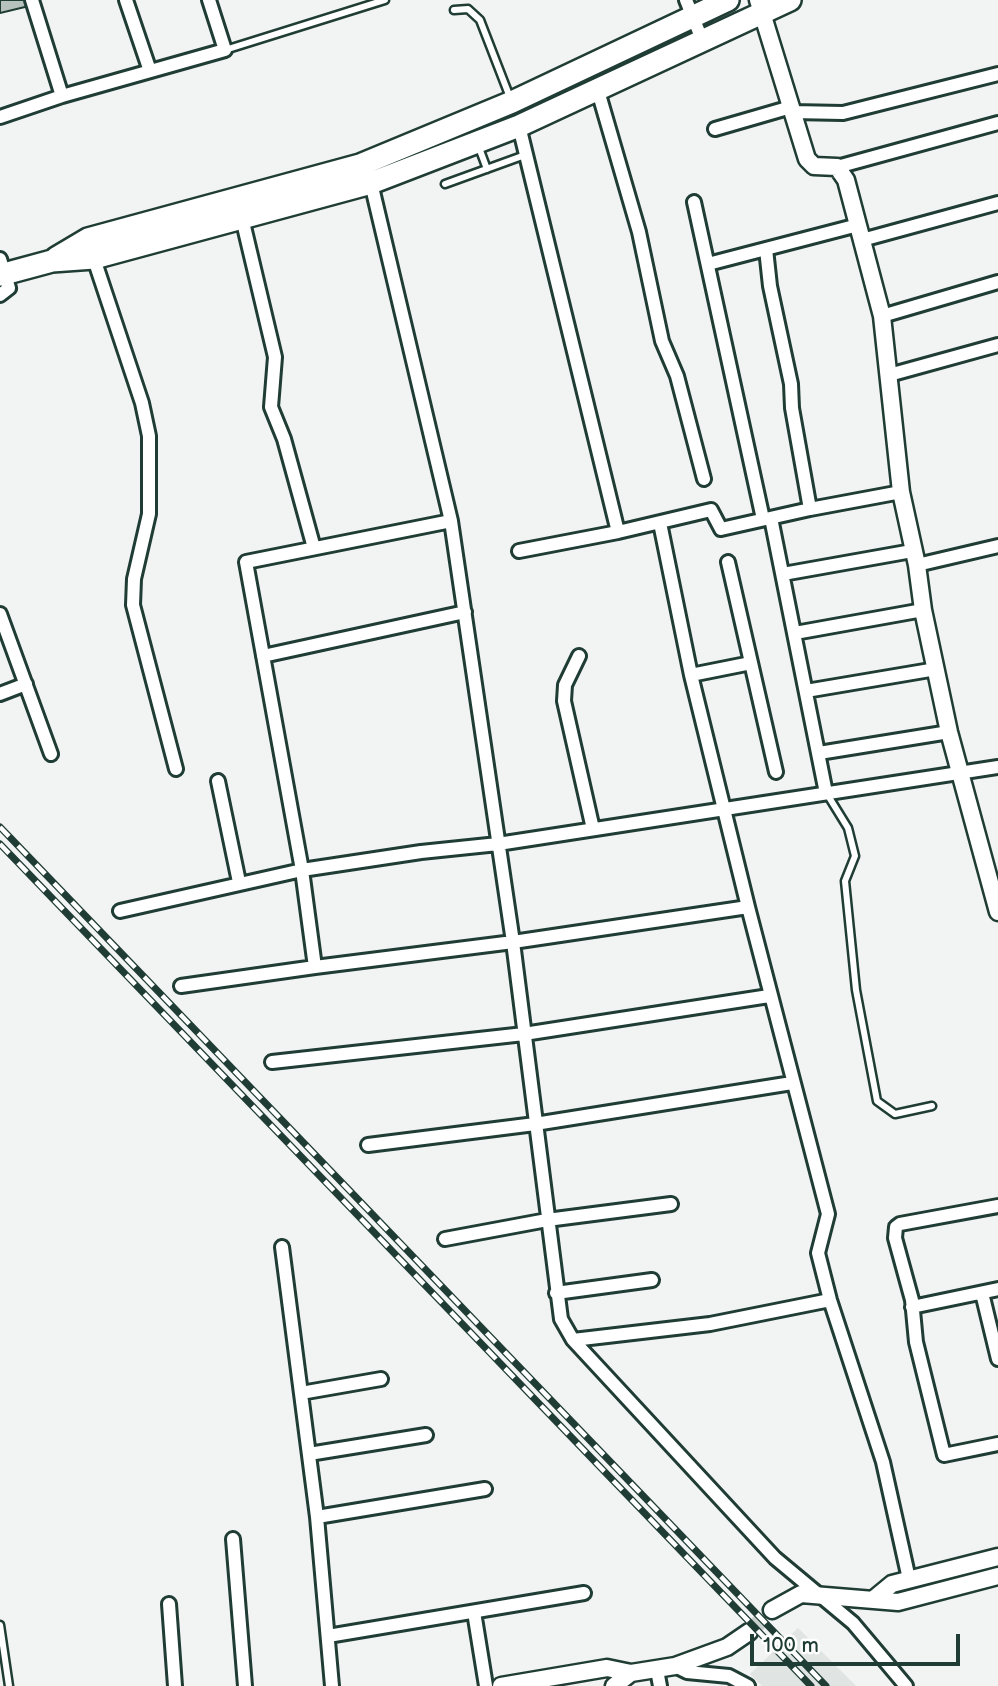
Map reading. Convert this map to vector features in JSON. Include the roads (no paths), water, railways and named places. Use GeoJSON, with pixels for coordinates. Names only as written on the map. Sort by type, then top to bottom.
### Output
{"type":"FeatureCollection","features":[{"type":"Feature","properties":{"kind":"main road"},"geometry":{"type":"LineString","coordinates":[[1,276],[360,165],[512,102],[689,10],[728,0]]}},
{"type":"Feature","properties":{"kind":"main road"},"geometry":{"type":"LineString","coordinates":[[91,249],[242,218],[371,183],[519,126],[703,42],[759,7],[790,0]]}},
{"type":"Feature","properties":{"kind":"street"},"geometry":{"type":"LineString","coordinates":[[32,0],[62,96]]}},
{"type":"Feature","properties":{"kind":"street"},"geometry":{"type":"LineString","coordinates":[[126,0],[150,71]]}},
{"type":"Feature","properties":{"kind":"street"},"geometry":{"type":"LineString","coordinates":[[0,117],[62,96],[225,50],[209,0]]}},
{"type":"Feature","properties":{"kind":"street"},"geometry":{"type":"LineString","coordinates":[[759,7],[810,163],[837,167],[998,123]]}},
{"type":"Feature","properties":{"kind":"street"},"geometry":{"type":"LineString","coordinates":[[689,10],[703,42]]}},
{"type":"Feature","properties":{"kind":"street"},"geometry":{"type":"LineString","coordinates":[[715,130],[791,110],[843,113],[998,74]]}},
{"type":"Feature","properties":{"kind":"street"},"geometry":{"type":"LineString","coordinates":[[598,91],[639,232],[662,341],[677,376],[704,480]]}},
{"type":"Feature","properties":{"kind":"street"},"geometry":{"type":"LineString","coordinates":[[519,126],[618,533]]}},
{"type":"Feature","properties":{"kind":"street"},"geometry":{"type":"LineString","coordinates":[[837,167],[846,180],[882,316],[901,492],[923,610],[948,732],[998,912]]}},
{"type":"Feature","properties":{"kind":"street"},"geometry":{"type":"LineString","coordinates":[[371,183],[451,521],[513,942],[561,1319],[573,1340],[775,1558],[853,1623],[906,1686]]}},
{"type":"Feature","properties":{"kind":"street"},"geometry":{"type":"LineString","coordinates":[[694,202],[767,519],[783,574],[827,793]]}},
{"type":"Feature","properties":{"kind":"street"},"geometry":{"type":"LineString","coordinates":[[708,264],[766,249],[998,204]]}},
{"type":"Feature","properties":{"kind":"street"},"geometry":{"type":"LineString","coordinates":[[242,218],[275,357],[271,407],[284,439],[314,548]]}},
{"type":"Feature","properties":{"kind":"street"},"geometry":{"type":"LineString","coordinates":[[91,249],[142,403],[149,436],[149,514],[134,579],[133,605],[176,769]]}},
{"type":"Feature","properties":{"kind":"street"},"geometry":{"type":"LineString","coordinates":[[766,249],[770,286],[788,364],[792,408],[810,509]]}},
{"type":"Feature","properties":{"kind":"street"},"geometry":{"type":"LineString","coordinates":[[882,316],[998,282]]}},
{"type":"Feature","properties":{"kind":"street"},"geometry":{"type":"LineString","coordinates":[[889,375],[998,345]]}},
{"type":"Feature","properties":{"kind":"street"},"geometry":{"type":"LineString","coordinates":[[519,551],[618,533],[714,510],[721,529],[901,492]]}},
{"type":"Feature","properties":{"kind":"street"},"geometry":{"type":"LineString","coordinates":[[315,967],[302,870],[246,562],[451,521]]}},
{"type":"Feature","properties":{"kind":"street"},"geometry":{"type":"LineString","coordinates":[[660,523],[691,675],[726,808],[769,996],[828,1214],[818,1253],[830,1300],[883,1462],[909,1579]]}},
{"type":"Feature","properties":{"kind":"street"},"geometry":{"type":"LineString","coordinates":[[783,574],[998,546]]}},
{"type":"Feature","properties":{"kind":"street"},"geometry":{"type":"LineString","coordinates":[[728,562],[776,772]]}},
{"type":"Feature","properties":{"kind":"street"},"geometry":{"type":"LineString","coordinates":[[795,633],[923,610]]}},
{"type":"Feature","properties":{"kind":"street"},"geometry":{"type":"LineString","coordinates":[[263,656],[465,612]]}},
{"type":"Feature","properties":{"kind":"street"},"geometry":{"type":"LineString","coordinates":[[0,614],[5,642],[26,684],[51,754]]}},
{"type":"Feature","properties":{"kind":"street"},"geometry":{"type":"LineString","coordinates":[[579,656],[564,693],[593,829]]}},
{"type":"Feature","properties":{"kind":"street"},"geometry":{"type":"LineString","coordinates":[[691,675],[751,663]]}},
{"type":"Feature","properties":{"kind":"street"},"geometry":{"type":"LineString","coordinates":[[806,691],[936,669]]}},
{"type":"Feature","properties":{"kind":"street"},"geometry":{"type":"LineString","coordinates":[[0,694],[26,684]]}},
{"type":"Feature","properties":{"kind":"street"},"geometry":{"type":"LineString","coordinates":[[819,753],[948,732]]}},
{"type":"Feature","properties":{"kind":"street"},"geometry":{"type":"LineString","coordinates":[[120,911],[239,882],[302,870],[421,852],[498,844],[998,767]]}},
{"type":"Feature","properties":{"kind":"street"},"geometry":{"type":"LineString","coordinates":[[218,781],[239,882]]}},
{"type":"Feature","properties":{"kind":"street"},"geometry":{"type":"LineString","coordinates":[[181,986],[748,908]]}},
{"type":"Feature","properties":{"kind":"street"},"geometry":{"type":"LineString","coordinates":[[272,1062],[524,1034],[769,996]]}},
{"type":"Feature","properties":{"kind":"street"},"geometry":{"type":"LineString","coordinates":[[368,1144],[535,1124],[792,1083]]}},
{"type":"Feature","properties":{"kind":"street"},"geometry":{"type":"LineString","coordinates":[[445,1240],[547,1220],[671,1204]]}},
{"type":"Feature","properties":{"kind":"street"},"geometry":{"type":"LineString","coordinates":[[998,1206],[896,1227],[895,1237],[912,1307],[916,1342],[945,1457],[998,1444]]}},
{"type":"Feature","properties":{"kind":"street"},"geometry":{"type":"LineString","coordinates":[[282,1247],[317,1517],[332,1686]]}},
{"type":"Feature","properties":{"kind":"street"},"geometry":{"type":"LineString","coordinates":[[556,1293],[652,1280]]}},
{"type":"Feature","properties":{"kind":"street"},"geometry":{"type":"LineString","coordinates":[[912,1307],[998,1289]]}},
{"type":"Feature","properties":{"kind":"street"},"geometry":{"type":"LineString","coordinates":[[982,1293],[998,1359]]}},
{"type":"Feature","properties":{"kind":"street"},"geometry":{"type":"LineString","coordinates":[[573,1340],[710,1324],[830,1300]]}},
{"type":"Feature","properties":{"kind":"street"},"geometry":{"type":"LineString","coordinates":[[301,1393],[380,1379]]}},
{"type":"Feature","properties":{"kind":"street"},"geometry":{"type":"LineString","coordinates":[[309,1454],[426,1435]]}},
{"type":"Feature","properties":{"kind":"street"},"geometry":{"type":"LineString","coordinates":[[317,1517],[485,1489]]}},
{"type":"Feature","properties":{"kind":"street"},"geometry":{"type":"LineString","coordinates":[[233,1539],[245,1686]]}},
{"type":"Feature","properties":{"kind":"street"},"geometry":{"type":"LineString","coordinates":[[874,1598],[892,1584],[998,1557]]}},
{"type":"Feature","properties":{"kind":"street"},"geometry":{"type":"LineString","coordinates":[[772,1610],[790,1598],[819,1594],[898,1602],[998,1576]]}},
{"type":"Feature","properties":{"kind":"street"},"geometry":{"type":"LineString","coordinates":[[328,1636],[584,1593]]}},
{"type":"Feature","properties":{"kind":"street"},"geometry":{"type":"LineString","coordinates":[[169,1604],[175,1686]]}},
{"type":"Feature","properties":{"kind":"street"},"geometry":{"type":"LineString","coordinates":[[474,1612],[486,1686]]}},
{"type":"Feature","properties":{"kind":"street"},"geometry":{"type":"LineString","coordinates":[[501,1686],[607,1668],[659,1678],[675,1666],[727,1647],[749,1632]]}},
{"type":"Feature","properties":{"kind":"street"},"geometry":{"type":"LineString","coordinates":[[675,1666],[687,1672],[729,1676],[748,1686]]}},
{"type":"Feature","properties":{"kind":"street"},"geometry":{"type":"LineString","coordinates":[[614,1686],[631,1673]]}},
{"type":"Feature","properties":{"kind":"lane"},"geometry":{"type":"LineString","coordinates":[[225,50],[385,0]]}},
{"type":"Feature","properties":{"kind":"lane"},"geometry":{"type":"LineString","coordinates":[[454,10],[468,9],[480,20],[512,102]]}},
{"type":"Feature","properties":{"kind":"lane"},"geometry":{"type":"LineString","coordinates":[[477,142],[487,169]]}},
{"type":"Feature","properties":{"kind":"lane"},"geometry":{"type":"LineString","coordinates":[[445,184],[526,155]]}},
{"type":"Feature","properties":{"kind":"lane"},"geometry":{"type":"LineString","coordinates":[[827,793],[848,826],[855,856],[845,881],[856,990],[877,1101],[895,1114],[932,1106]]}},
{"type":"Feature","properties":{"kind":"lane"},"geometry":{"type":"LineString","coordinates":[[0,1625],[9,1686]]}},
{"type":"Feature","properties":{"kind":"tunnel"},"geometry":{"type":"LineString","coordinates":[[749,1632],[772,1610]]}},
{"type":"Feature","properties":{"kind":"railway"},"geometry":{"type":"LineString","coordinates":[[0,827],[826,1686]]}},
{"type":"Feature","properties":{"kind":"railway"},"geometry":{"type":"LineString","coordinates":[[0,844],[811,1686]]}}]}
